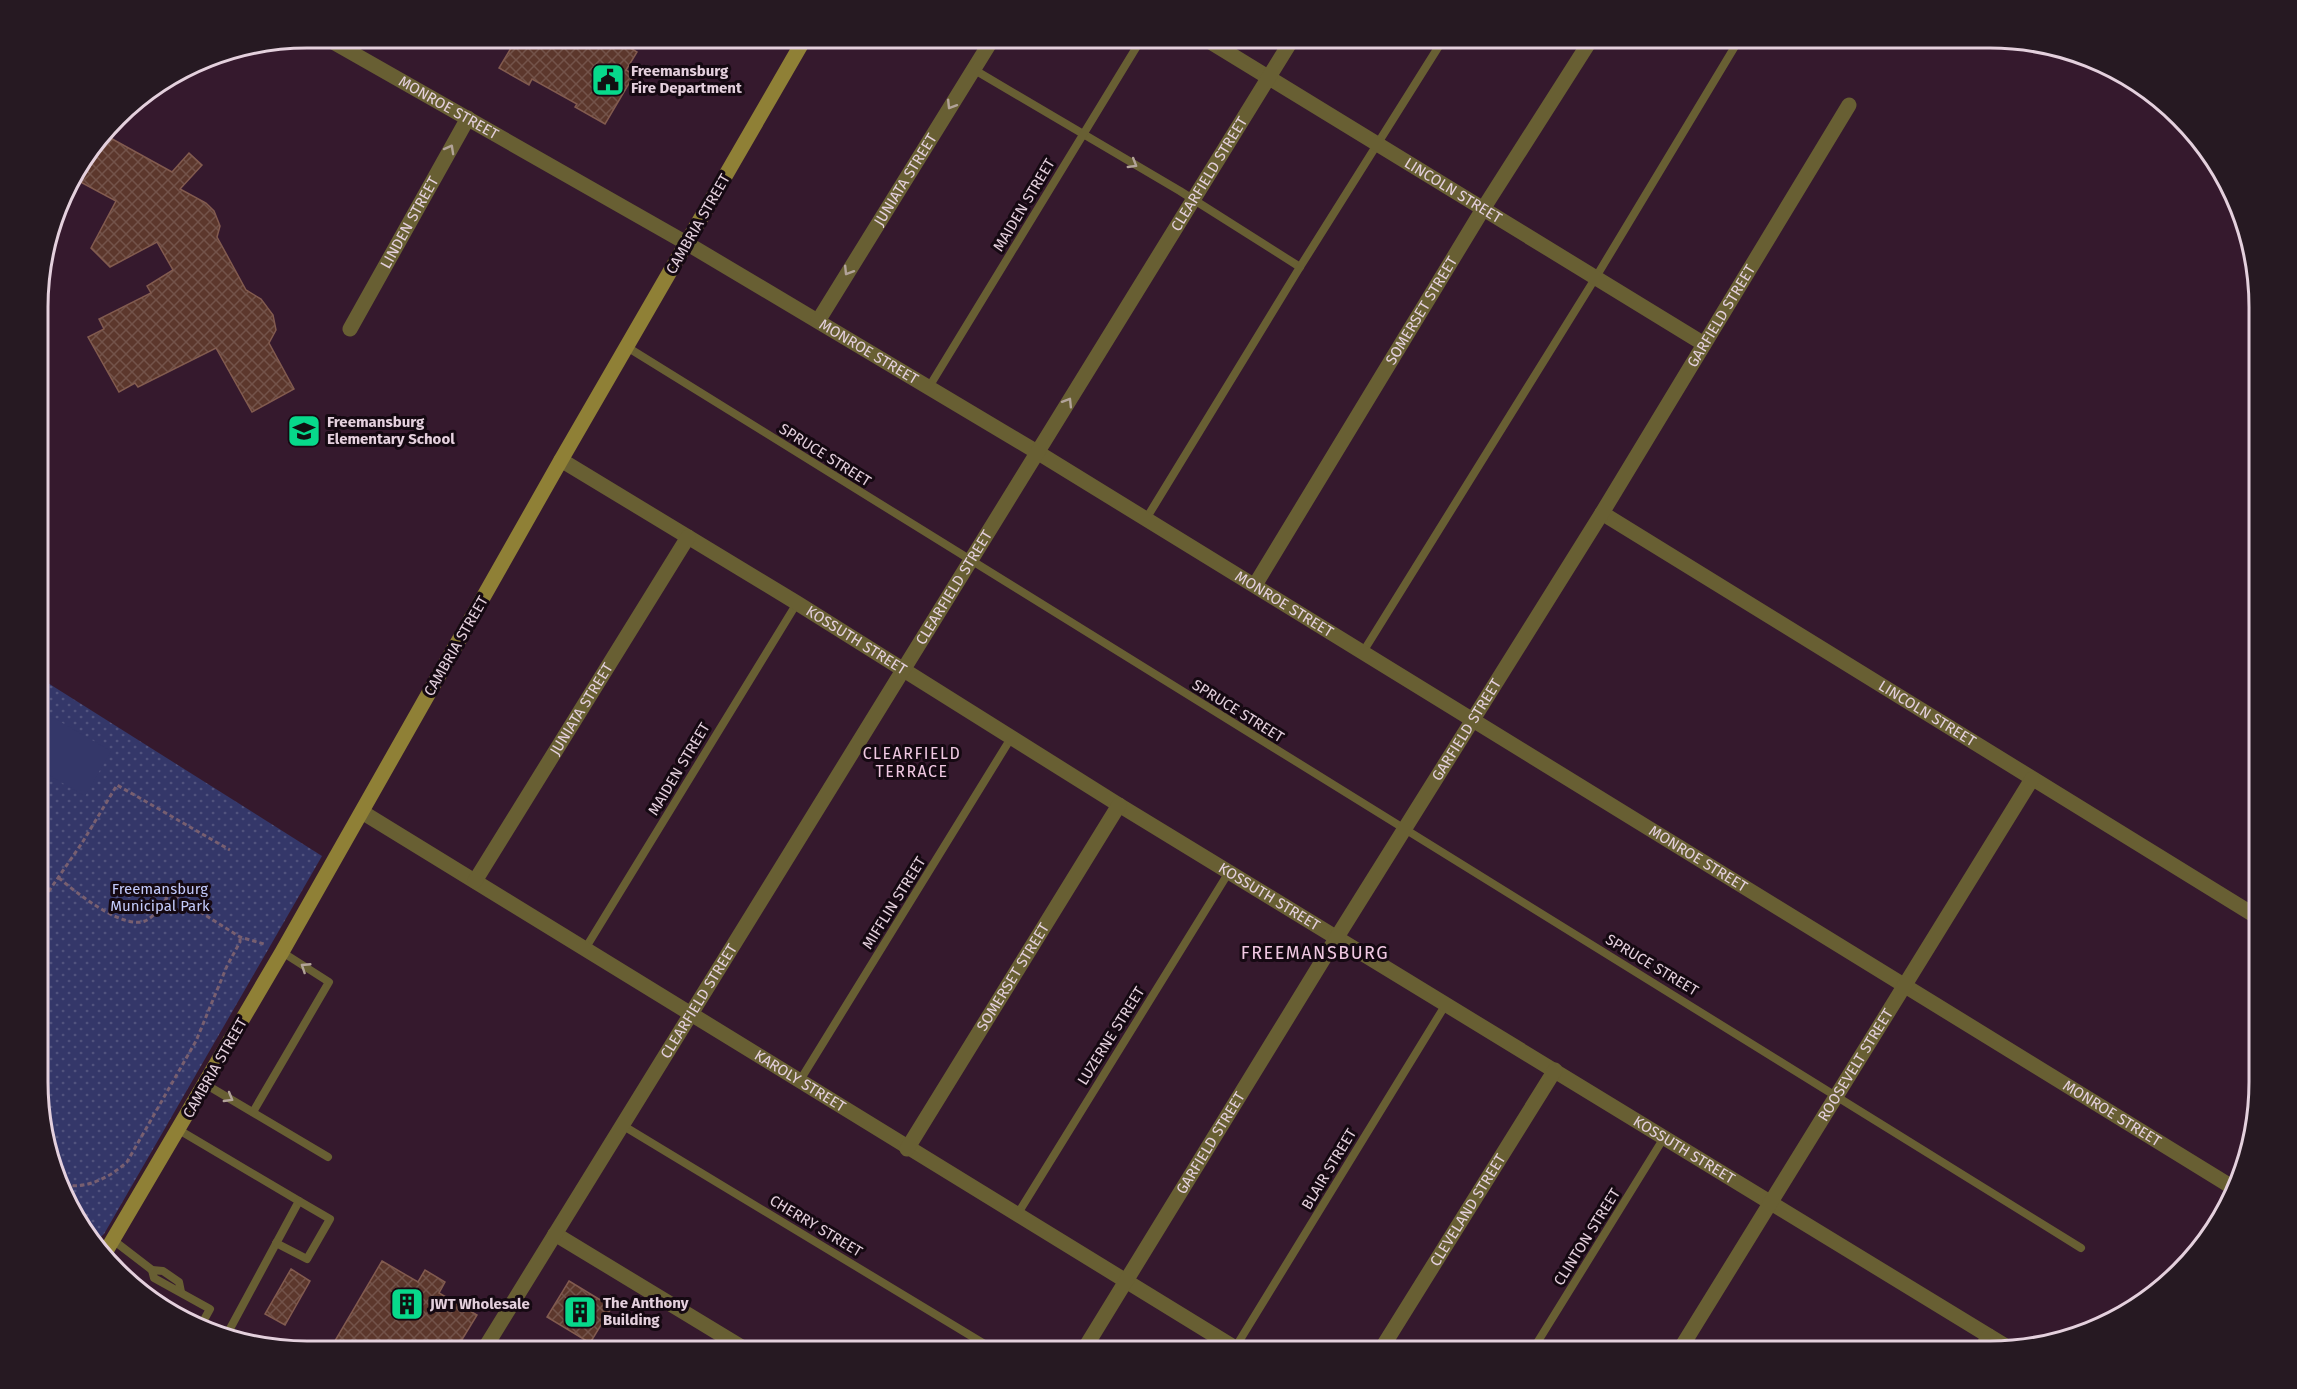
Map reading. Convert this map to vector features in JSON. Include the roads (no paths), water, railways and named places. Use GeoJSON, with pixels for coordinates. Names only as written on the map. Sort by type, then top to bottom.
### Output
{"type":"FeatureCollection","features":[{"type":"Feature","properties":{"kind":"street","name":"MONROE STREET"},"geometry":{"type":"LineString","coordinates":[[344,48],[688,244],[1037,452],[2228,1184]]}},
{"type":"Feature","properties":{"kind":"street","name":"CAMBRIA STREET"},"geometry":{"type":"LineString","coordinates":[[109,1246],[282,952],[561,460],[799,48]]}},
{"type":"Feature","properties":{"kind":"street","name":"JUNIATA STREET"},"geometry":{"type":"LineString","coordinates":[[818,321],[987,48]]}},
{"type":"Feature","properties":{"kind":"street","name":"LINCOLN STREET"},"geometry":{"type":"LineString","coordinates":[[1221,48],[1704,344]]}},
{"type":"Feature","properties":{"kind":"street","name":"CLEARFIELD STREET"},"geometry":{"type":"LineString","coordinates":[[489,1341],[1287,48]]}},
{"type":"Feature","properties":{"kind":"street","name":"SOMERSET STREET"},"geometry":{"type":"LineString","coordinates":[[1255,585],[1484,208],[1586,48]]}},
{"type":"Feature","properties":{"kind":"street","name":"GARFIELD STREET"},"geometry":{"type":"LineString","coordinates":[[1089,1341],[1337,937],[1602,513],[1849,105]]}},
{"type":"Feature","properties":{"kind":"street","name":"LINDEN STREET"},"geometry":{"type":"LineString","coordinates":[[350,329],[468,117]]}},
{"type":"Feature","properties":{"kind":"street","name":"KOSSUTH STREET"},"geometry":{"type":"LineString","coordinates":[[561,460],[797,603],[1119,806],[1665,1136],[1997,1341]]}},
{"type":"Feature","properties":{"kind":"street","name":"LINCOLN STREET"},"geometry":{"type":"LineString","coordinates":[[1602,513],[2249,913]]}},
{"type":"Feature","properties":{"kind":"street","name":"JUNIATA STREET"},"geometry":{"type":"LineString","coordinates":[[475,881],[688,537]]}},
{"type":"Feature","properties":{"kind":"street","name":"ROOSEVELT STREET"},"geometry":{"type":"LineString","coordinates":[[1685,1341],[2032,779]]}},
{"type":"Feature","properties":{"kind":"street","name":"SOMERSET STREET"},"geometry":{"type":"LineString","coordinates":[[907,1149],[1119,806]]}},
{"type":"Feature","properties":{"kind":"street","name":"KAROLY STREET"},"geometry":{"type":"LineString","coordinates":[[362,812],[799,1083],[1223,1341]]}},
{"type":"Feature","properties":{"kind":"street","name":"CLEVELAND STREET"},"geometry":{"type":"LineString","coordinates":[[1386,1341],[1555,1070]]}},
{"type":"Feature","properties":{"kind":"street"},"geometry":{"type":"LineString","coordinates":[[555,1234],[732,1341]]}},
{"type":"Feature","properties":{"kind":"street"},"geometry":{"type":"LineString","coordinates":[[1986,1341],[1989,1336]]}},
{"type":"Feature","properties":{"kind":"lane","name":"MAIDEN STREET"},"geometry":{"type":"LineString","coordinates":[[929,387],[1136,48]]}},
{"type":"Feature","properties":{"kind":"lane"},"geometry":{"type":"LineString","coordinates":[[1146,519],[1438,48]]}},
{"type":"Feature","properties":{"kind":"lane"},"geometry":{"type":"LineString","coordinates":[[1363,652],[1596,277],[1734,48]]}},
{"type":"Feature","properties":{"kind":"lane"},"geometry":{"type":"LineString","coordinates":[[973,69],[1193,200],[1300,267]]}},
{"type":"Feature","properties":{"kind":"lane","name":"SPRUCE STREET"},"geometry":{"type":"LineString","coordinates":[[627,347],[969,561],[1837,1094],[2082,1248]]}},
{"type":"Feature","properties":{"kind":"lane","name":"MAIDEN STREET"},"geometry":{"type":"LineString","coordinates":[[585,949],[797,603]]}},
{"type":"Feature","properties":{"kind":"lane","name":"MIFFLIN STREET"},"geometry":{"type":"LineString","coordinates":[[799,1083],[1011,738]]}},
{"type":"Feature","properties":{"kind":"lane","name":"LUZERNE STREET"},"geometry":{"type":"LineString","coordinates":[[1017,1215],[1229,872]]}},
{"type":"Feature","properties":{"kind":"lane"},"geometry":{"type":"LineString","coordinates":[[253,1112],[329,982],[282,952]]}},
{"type":"Feature","properties":{"kind":"lane","name":"BLAIR STREET"},"geometry":{"type":"LineString","coordinates":[[1243,1341],[1446,1004]]}},
{"type":"Feature","properties":{"kind":"lane"},"geometry":{"type":"LineString","coordinates":[[205,1084],[328,1157]]}},
{"type":"Feature","properties":{"kind":"lane","name":"CHERRY STREET"},"geometry":{"type":"LineString","coordinates":[[622,1125],[979,1341]]}},
{"type":"Feature","properties":{"kind":"lane"},"geometry":{"type":"LineString","coordinates":[[179,1130],[330,1219],[307,1259],[276,1243]]}},
{"type":"Feature","properties":{"kind":"lane","name":"CLINTON STREET"},"geometry":{"type":"LineString","coordinates":[[1538,1341],[1665,1136]]}},
{"type":"Feature","properties":{"kind":"lane"},"geometry":{"type":"LineString","coordinates":[[230,1329],[299,1201]]}},
{"type":"Feature","properties":{"kind":"lane"},"geometry":{"type":"LineString","coordinates":[[109,1246],[152,1270],[154,1278],[174,1292],[182,1292],[210,1309],[204,1319]]}},
{"type":"Feature","properties":{"kind":"place","name":"Freemansburg Fire Department"},"geometry":{"type":"Point","coordinates":[608,80]}},
{"type":"Feature","properties":{"kind":"place","name":"Freemansburg Elementary School"},"geometry":{"type":"Point","coordinates":[304,431]}},
{"type":"Feature","properties":{"kind":"place","name":"JWT Wholesale"},"geometry":{"type":"Point","coordinates":[407,1304]}},
{"type":"Feature","properties":{"kind":"place","name":"The Anthony Building"},"geometry":{"type":"Point","coordinates":[580,1312]}},
{"type":"Feature","properties":{"kind":"district","name":"CLEARFIELD TERRACE"},"geometry":{"type":"Point","coordinates":[912,762]}},
{"type":"Feature","properties":{"kind":"district","name":"FREEMANSBURG"},"geometry":{"type":"Point","coordinates":[1315,953]}},
{"type":"Feature","properties":{"kind":"park label","name":"Freemansburg Municipal Park"},"geometry":{"type":"Point","coordinates":[160,898]}}]}
